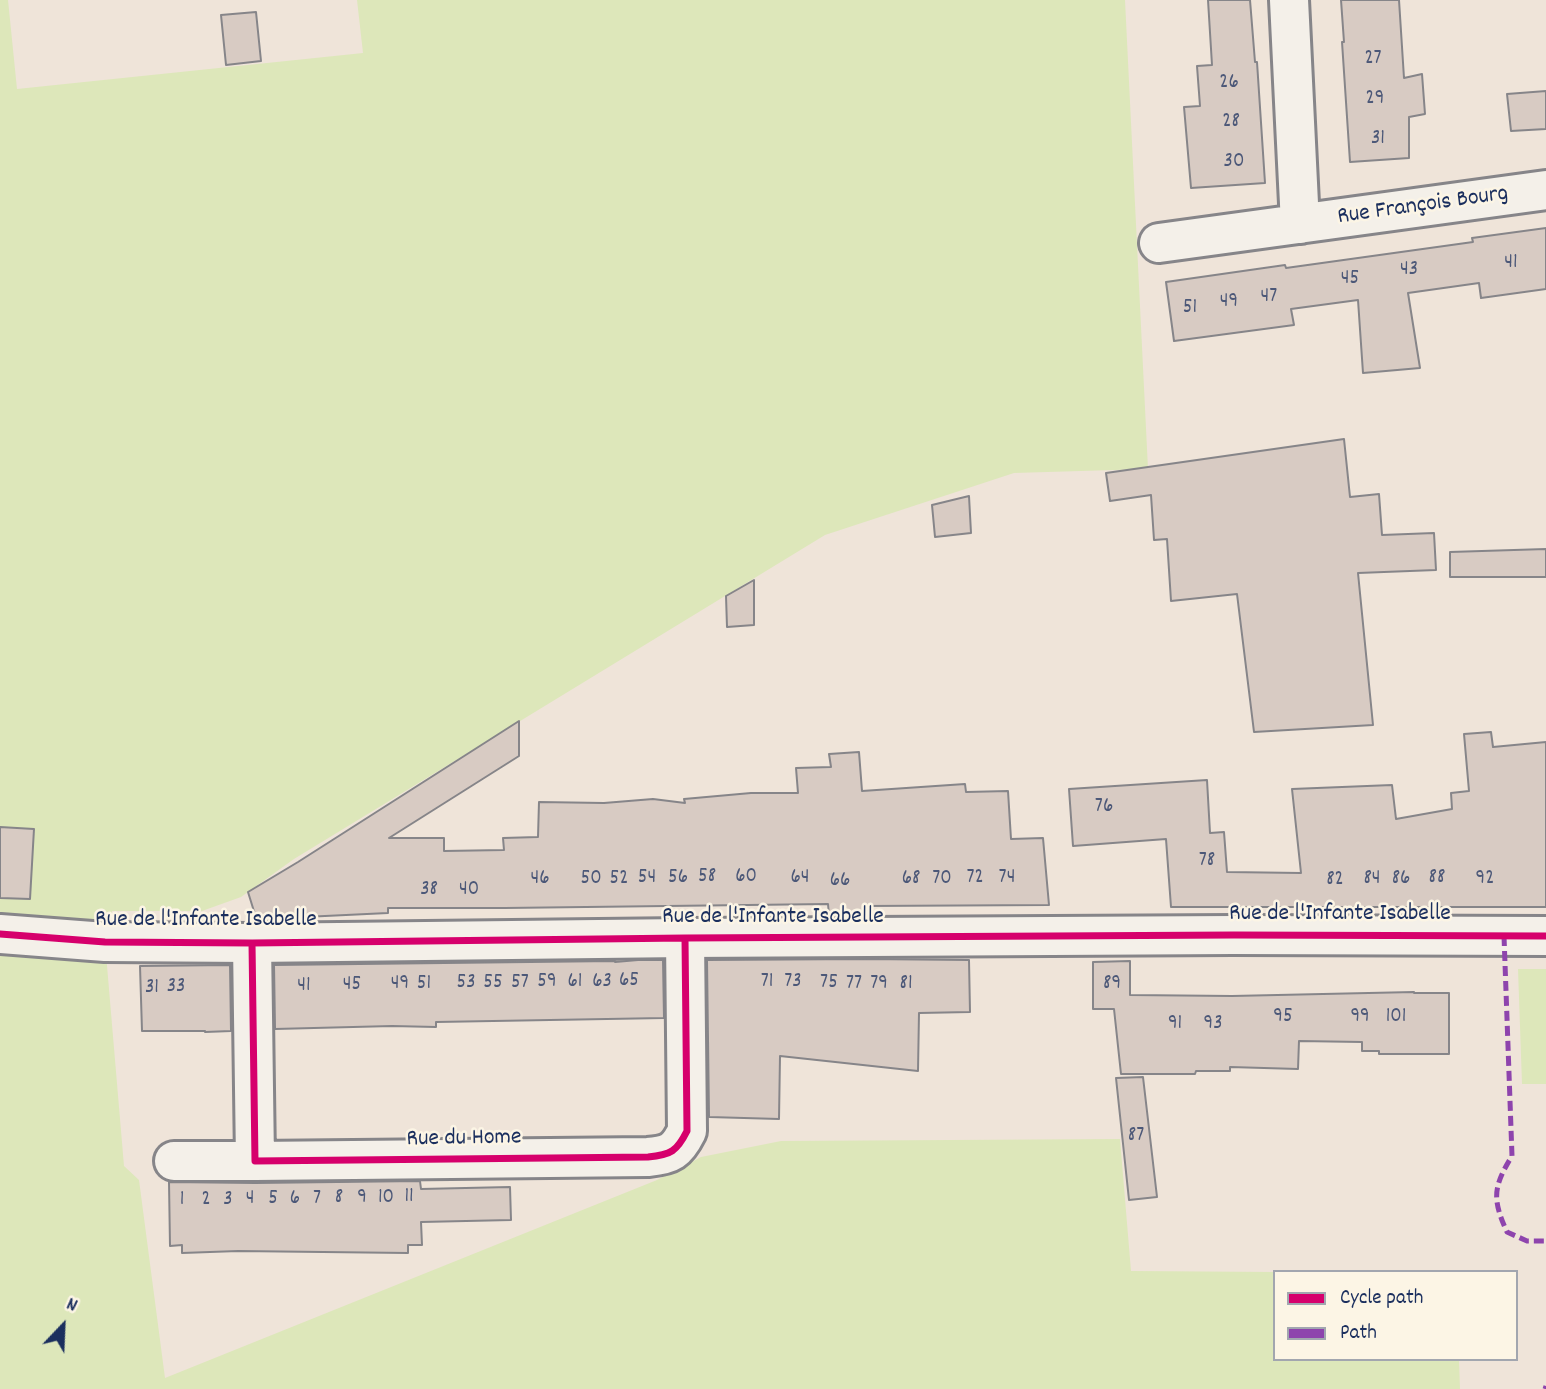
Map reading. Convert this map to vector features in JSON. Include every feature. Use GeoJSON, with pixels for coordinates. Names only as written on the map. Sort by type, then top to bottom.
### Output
{"type":"FeatureCollection","features":[{"type":"Feature","properties":{"kind":"street","name":"Rue François Bourg"},"geometry":{"type":"LineString","coordinates":[[1289,0],[1300,224]]}},
{"type":"Feature","properties":{"kind":"street","name":"Rue François Bourg"},"geometry":{"type":"LineString","coordinates":[[1159,243],[1546,190]]}},
{"type":"Feature","properties":{"kind":"street","name":"Rue de l'Infante Isabelle"},"geometry":{"type":"LineString","coordinates":[[0,934],[105,942],[252,943],[1234,935],[1546,936]]}},
{"type":"Feature","properties":{"kind":"street","name":"Rue du Home"},"geometry":{"type":"LineString","coordinates":[[174,1161],[663,1156],[680,1145],[687,1130],[685,938]]}},
{"type":"Feature","properties":{"kind":"street"},"geometry":{"type":"LineString","coordinates":[[252,943],[255,1161]]}},
{"type":"Feature","properties":{"kind":"green space"},"geometry":{"type":"Polygon","coordinates":[[[0,0],[8,0],[17,89],[363,53],[357,0],[1125,0],[1148,469],[1014,473],[825,535],[294,859],[241,897],[202,911],[112,911],[105,942],[124,1166],[139,1180],[165,1378],[657,1180],[701,1157],[781,1141],[1120,1139],[1131,1271],[1273,1272],[1273,1361],[1459,1361],[1460,1389],[0,1389],[0,0]]]}},
{"type":"Feature","properties":{"kind":"green space"},"geometry":{"type":"Polygon","coordinates":[[[1518,969],[1546,969],[1546,1084],[1522,1084],[1518,969]]]}},
{"type":"Feature","properties":{"kind":"building"},"geometry":{"type":"Polygon","coordinates":[[[1208,0],[1250,0],[1265,183],[1191,188],[1184,107],[1200,106],[1197,66],[1212,65],[1208,0]]]}},
{"type":"Feature","properties":{"kind":"building"},"geometry":{"type":"Polygon","coordinates":[[[1341,0],[1399,0],[1404,78],[1422,74],[1425,114],[1409,117],[1409,158],[1350,162],[1341,0]]]}},
{"type":"Feature","properties":{"kind":"building"},"geometry":{"type":"Polygon","coordinates":[[[256,12],[261,61],[226,65],[221,15],[256,12]]]}},
{"type":"Feature","properties":{"kind":"building"},"geometry":{"type":"Polygon","coordinates":[[[1546,91],[1546,129],[1511,131],[1507,94],[1546,91]]]}},
{"type":"Feature","properties":{"kind":"building"},"geometry":{"type":"Polygon","coordinates":[[[1546,228],[1546,289],[1481,298],[1479,283],[1408,293],[1420,368],[1363,373],[1358,300],[1291,309],[1294,325],[1174,341],[1166,282],[1473,242],[1472,238],[1546,228]]]}},
{"type":"Feature","properties":{"kind":"building"},"geometry":{"type":"Polygon","coordinates":[[[1344,439],[1350,497],[1379,494],[1382,535],[1434,533],[1436,570],[1358,573],[1373,725],[1254,732],[1237,594],[1171,601],[1167,539],[1154,540],[1151,495],[1110,501],[1106,473],[1344,439]]]}},
{"type":"Feature","properties":{"kind":"building"},"geometry":{"type":"Polygon","coordinates":[[[969,496],[971,533],[935,537],[932,505],[969,496]]]}},
{"type":"Feature","properties":{"kind":"building"},"geometry":{"type":"Polygon","coordinates":[[[1546,549],[1546,577],[1450,577],[1450,552],[1546,549]]]}},
{"type":"Feature","properties":{"kind":"building"},"geometry":{"type":"Polygon","coordinates":[[[754,580],[754,625],[727,627],[726,596],[754,580]]]}},
{"type":"Feature","properties":{"kind":"building"},"geometry":{"type":"Polygon","coordinates":[[[519,721],[519,756],[389,838],[444,838],[444,851],[504,850],[503,838],[538,837],[539,802],[604,803],[653,799],[685,803],[684,799],[751,793],[798,793],[796,768],[831,767],[829,754],[859,752],[862,791],[965,784],[966,792],[1008,791],[1011,839],[1043,838],[1049,905],[866,906],[866,915],[829,915],[828,904],[388,908],[388,913],[304,917],[304,921],[257,921],[248,892],[519,721]]]}},
{"type":"Feature","properties":{"kind":"building"},"geometry":{"type":"Polygon","coordinates":[[[1491,732],[1493,747],[1546,742],[1546,907],[1171,907],[1166,839],[1073,846],[1069,789],[1207,780],[1210,833],[1224,832],[1227,872],[1301,873],[1292,789],[1392,785],[1396,819],[1452,809],[1451,793],[1469,791],[1464,734],[1491,732]]]}},
{"type":"Feature","properties":{"kind":"building"},"geometry":{"type":"Polygon","coordinates":[[[0,827],[34,829],[30,899],[0,898],[0,827]]]}},
{"type":"Feature","properties":{"kind":"building"},"geometry":{"type":"Polygon","coordinates":[[[663,960],[664,1018],[436,1022],[436,1027],[275,1029],[274,965],[663,960]]]}},
{"type":"Feature","properties":{"kind":"building"},"geometry":{"type":"Polygon","coordinates":[[[707,960],[969,960],[970,1012],[919,1013],[918,1071],[780,1056],[779,1119],[709,1117],[707,960]]]}},
{"type":"Feature","properties":{"kind":"building"},"geometry":{"type":"Polygon","coordinates":[[[1130,961],[1130,995],[1449,993],[1449,1054],[1379,1054],[1379,1051],[1362,1051],[1362,1042],[1299,1041],[1298,1069],[1230,1067],[1230,1071],[1196,1071],[1195,1074],[1121,1074],[1114,1009],[1093,1009],[1093,962],[1130,961]]]}},
{"type":"Feature","properties":{"kind":"building"},"geometry":{"type":"Polygon","coordinates":[[[230,965],[231,1031],[142,1031],[140,966],[230,965]]]}},
{"type":"Feature","properties":{"kind":"building"},"geometry":{"type":"Polygon","coordinates":[[[1143,1077],[1157,1197],[1129,1200],[1116,1078],[1143,1077]]]}},
{"type":"Feature","properties":{"kind":"building"},"geometry":{"type":"Polygon","coordinates":[[[420,1181],[421,1189],[510,1187],[511,1220],[421,1222],[422,1245],[408,1245],[408,1253],[182,1253],[182,1245],[170,1246],[169,1182],[420,1181]]]}},
{"type":"Feature","properties":{"kind":"marked path"},"geometry":{"type":"LineString","coordinates":[[1504,936],[1512,1156],[1498,1185],[1497,1202],[1507,1232],[1527,1241],[1546,1241]]}},
{"type":"Feature","properties":{"kind":"cycle path"},"geometry":{"type":"LineString","coordinates":[[0,934],[105,942],[252,943],[1234,935],[1546,936]]}},
{"type":"Feature","properties":{"kind":"cycle path"},"geometry":{"type":"LineString","coordinates":[[252,943],[255,1161],[648,1157],[672,1151],[687,1131],[685,938]]}}]}
